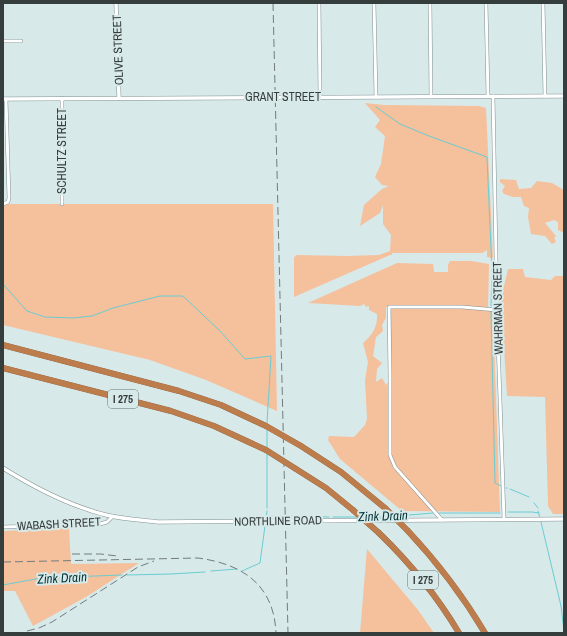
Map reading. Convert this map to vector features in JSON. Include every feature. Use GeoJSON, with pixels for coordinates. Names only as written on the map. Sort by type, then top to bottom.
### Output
{"type":"FeatureCollection","features":[{"type":"Feature","properties":{"kind":"highway","name":"I 275"},"geometry":{"type":"LineString","coordinates":[[3,346],[179,391],[221,406],[266,426],[301,446],[341,472],[385,508],[408,531],[452,583],[485,633]]}},
{"type":"Feature","properties":{"kind":"highway","name":"I 275"},"geometry":{"type":"LineString","coordinates":[[3,368],[171,411],[220,429],[266,450],[326,488],[379,533],[420,576],[441,604],[459,633]]}},
{"type":"Feature","properties":{"kind":"street","name":"OLIVE STREET"},"geometry":{"type":"LineString","coordinates":[[116,3],[119,98]]}},
{"type":"Feature","properties":{"kind":"street"},"geometry":{"type":"LineString","coordinates":[[319,3],[320,97]]}},
{"type":"Feature","properties":{"kind":"street"},"geometry":{"type":"LineString","coordinates":[[374,3],[376,97]]}},
{"type":"Feature","properties":{"kind":"street"},"geometry":{"type":"LineString","coordinates":[[430,3],[431,96]]}},
{"type":"Feature","properties":{"kind":"street"},"geometry":{"type":"LineString","coordinates":[[486,3],[488,96]]}},
{"type":"Feature","properties":{"kind":"street"},"geometry":{"type":"LineString","coordinates":[[543,3],[545,96]]}},
{"type":"Feature","properties":{"kind":"street"},"geometry":{"type":"LineString","coordinates":[[3,41],[21,41]]}},
{"type":"Feature","properties":{"kind":"street","name":"WAHRMAN STREET"},"geometry":{"type":"LineString","coordinates":[[493,96],[497,310],[504,519]]}},
{"type":"Feature","properties":{"kind":"street","name":"GRANT STREET"},"geometry":{"type":"LineString","coordinates":[[5,99],[564,96]]}},
{"type":"Feature","properties":{"kind":"street","name":"SCHULTZ STREET"},"geometry":{"type":"LineString","coordinates":[[62,98],[62,204]]}},
{"type":"Feature","properties":{"kind":"street"},"geometry":{"type":"LineString","coordinates":[[3,204],[8,202],[9,198],[5,99]]}},
{"type":"Feature","properties":{"kind":"street"},"geometry":{"type":"LineString","coordinates":[[442,520],[395,468],[390,455],[389,307],[462,307],[497,310]]}},
{"type":"Feature","properties":{"kind":"street","name":"NORTHLINE ROAD"},"geometry":{"type":"LineString","coordinates":[[3,468],[55,496],[83,507],[113,516],[158,522],[564,519]]}},
{"type":"Feature","properties":{"kind":"street","name":"WABASH STREET"},"geometry":{"type":"LineString","coordinates":[[3,527],[100,524],[107,522],[113,516]]}},
{"type":"Feature","properties":{"kind":"shaded area"},"geometry":{"type":"Polygon","coordinates":[[[365,103],[384,105],[479,106],[486,108],[493,258],[487,257],[487,250],[482,253],[392,253],[392,255],[294,297],[294,258],[296,255],[379,255],[390,251],[391,235],[383,224],[383,205],[380,213],[360,226],[364,205],[382,189],[389,186],[382,185],[375,177],[381,164],[385,136],[375,127],[380,120],[365,103]]]}},
{"type":"Feature","properties":{"kind":"shaded area"},"geometry":{"type":"Polygon","coordinates":[[[500,179],[516,180],[519,189],[531,188],[537,181],[552,183],[564,190],[564,233],[558,230],[558,222],[554,220],[545,223],[556,236],[554,238],[556,242],[552,244],[545,236],[531,234],[528,217],[529,208],[524,206],[521,197],[513,197],[504,194],[502,191],[505,186],[500,182],[500,179]]]}},
{"type":"Feature","properties":{"kind":"shaded area"},"geometry":{"type":"Polygon","coordinates":[[[3,204],[273,204],[277,411],[206,380],[150,360],[3,325],[3,204]]]}},
{"type":"Feature","properties":{"kind":"shaded area"},"geometry":{"type":"Polygon","coordinates":[[[450,261],[471,261],[489,264],[488,310],[493,311],[500,512],[402,511],[340,459],[328,440],[329,436],[354,437],[365,425],[367,419],[365,380],[368,362],[363,343],[374,330],[377,314],[369,310],[369,306],[366,307],[364,304],[360,306],[308,303],[397,263],[433,264],[434,272],[448,272],[448,265],[450,261]],[[386,307],[386,318],[382,325],[383,331],[376,337],[373,356],[382,363],[377,369],[376,382],[382,378],[386,385],[391,378],[392,366],[390,310],[386,307]]]}},
{"type":"Feature","properties":{"kind":"shaded area"},"geometry":{"type":"Polygon","coordinates":[[[508,269],[523,269],[525,277],[551,280],[555,276],[564,276],[564,514],[553,514],[548,506],[545,397],[507,396],[501,299],[508,269]]]}},
{"type":"Feature","properties":{"kind":"shaded area"},"geometry":{"type":"Polygon","coordinates":[[[69,528],[71,564],[139,563],[86,597],[33,626],[15,591],[3,591],[3,531],[69,528]]]}},
{"type":"Feature","properties":{"kind":"shaded area"},"geometry":{"type":"Polygon","coordinates":[[[367,549],[418,610],[434,633],[360,633],[367,549]]]}},
{"type":"Feature","properties":{"kind":"waterway"},"geometry":{"type":"LineString","coordinates":[[376,107],[400,124],[487,157],[492,272]]}},
{"type":"Feature","properties":{"kind":"waterway"},"geometry":{"type":"LineString","coordinates":[[491,306],[492,277]]}},
{"type":"Feature","properties":{"kind":"waterway"},"geometry":{"type":"LineString","coordinates":[[3,284],[27,311],[45,317],[73,318],[92,316],[113,308],[160,296],[183,296],[220,331],[245,359],[271,356],[267,423]]}},
{"type":"Feature","properties":{"kind":"waterway"},"geometry":{"type":"LineString","coordinates":[[491,311],[495,483],[501,486]]}},
{"type":"Feature","properties":{"kind":"waterway"},"geometry":{"type":"LineString","coordinates":[[267,428],[267,447]]}},
{"type":"Feature","properties":{"kind":"waterway"},"geometry":{"type":"LineString","coordinates":[[267,454],[267,508]]}},
{"type":"Feature","properties":{"kind":"waterway"},"geometry":{"type":"LineString","coordinates":[[510,489],[529,497]]}},
{"type":"Feature","properties":{"kind":"waterway"},"geometry":{"type":"LineString","coordinates":[[534,503],[538,508]]}},
{"type":"Feature","properties":{"kind":"waterway","name":"Zink Drain"},"geometry":{"type":"LineString","coordinates":[[266,520],[267,511]]}},
{"type":"Feature","properties":{"kind":"waterway","name":"Zink Drain"},"geometry":{"type":"LineString","coordinates":[[538,511],[540,518]]}},
{"type":"Feature","properties":{"kind":"waterway","name":"Zink Drain"},"geometry":{"type":"LineString","coordinates":[[508,512],[539,513]]}},
{"type":"Feature","properties":{"kind":"waterway","name":"Zink Drain"},"geometry":{"type":"LineString","coordinates":[[397,516],[433,513]]}},
{"type":"Feature","properties":{"kind":"waterway","name":"Zink Drain"},"geometry":{"type":"LineString","coordinates":[[439,513],[500,513]]}},
{"type":"Feature","properties":{"kind":"waterway","name":"Zink Drain"},"geometry":{"type":"LineString","coordinates":[[267,516],[272,516]]}},
{"type":"Feature","properties":{"kind":"waterway","name":"Zink Drain"},"geometry":{"type":"LineString","coordinates":[[278,516],[283,516]]}},
{"type":"Feature","properties":{"kind":"waterway","name":"Zink Drain"},"geometry":{"type":"LineString","coordinates":[[290,516],[329,517]]}},
{"type":"Feature","properties":{"kind":"waterway","name":"Zink Drain"},"geometry":{"type":"LineString","coordinates":[[333,517],[358,517]]}},
{"type":"Feature","properties":{"kind":"waterway","name":"Zink Drain"},"geometry":{"type":"LineString","coordinates":[[365,517],[390,517]]}},
{"type":"Feature","properties":{"kind":"waterway","name":"Zink Drain"},"geometry":{"type":"LineString","coordinates":[[541,522],[561,606],[564,631]]}},
{"type":"Feature","properties":{"kind":"waterway","name":"Zink Drain"},"geometry":{"type":"LineString","coordinates":[[242,571],[260,563],[265,526]]}},
{"type":"Feature","properties":{"kind":"waterway","name":"Zink Drain"},"geometry":{"type":"LineString","coordinates":[[211,571],[237,569]]}},
{"type":"Feature","properties":{"kind":"waterway","name":"Zink Drain"},"geometry":{"type":"LineString","coordinates":[[127,575],[205,572]]}},
{"type":"Feature","properties":{"kind":"waterway","name":"Zink Drain"},"geometry":{"type":"LineString","coordinates":[[3,585],[41,578],[122,575]]}},
{"type":"Feature","properties":{"kind":"railway"},"geometry":{"type":"LineString","coordinates":[[273,3],[288,633]]}},
{"type":"Feature","properties":{"kind":"railway"},"geometry":{"type":"LineString","coordinates":[[72,554],[101,554],[117,556]]}},
{"type":"Feature","properties":{"kind":"railway"},"geometry":{"type":"LineString","coordinates":[[3,562],[198,558],[214,561],[242,572],[253,580],[262,590],[269,602],[274,616],[276,633]]}},
{"type":"Feature","properties":{"kind":"railway"},"geometry":{"type":"LineString","coordinates":[[27,631],[39,628],[52,622],[138,567],[154,561]]}}]}
